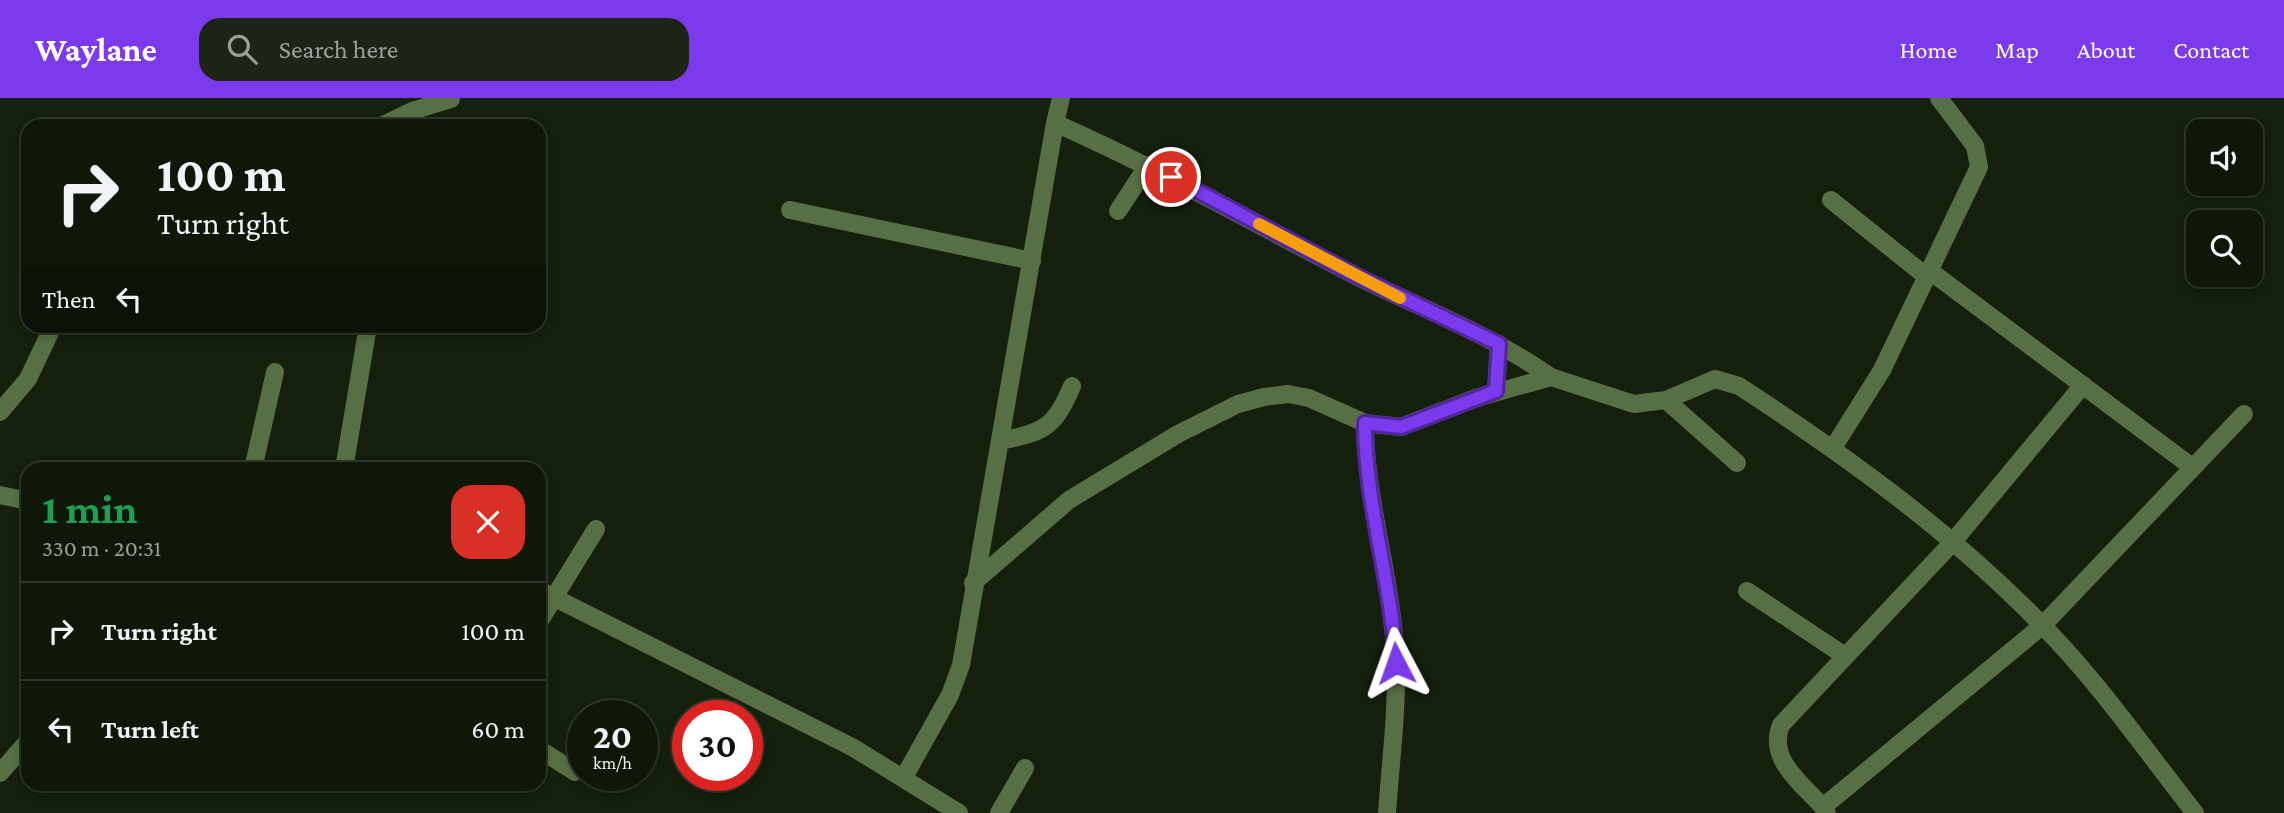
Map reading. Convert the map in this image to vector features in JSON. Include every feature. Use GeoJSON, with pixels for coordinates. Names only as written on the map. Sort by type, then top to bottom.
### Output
{"type":"FeatureCollection","features":[{"type":"Feature","properties":{"kind":"street"},"geometry":{"type":"LineString","coordinates":[[904,777],[957,681],[1061,98]]}},
{"type":"Feature","properties":{"kind":"street"},"geometry":{"type":"LineString","coordinates":[[1833,448],[1882,370],[1979,167],[1975,146],[1939,98]]}},
{"type":"Feature","properties":{"kind":"street"},"geometry":{"type":"LineString","coordinates":[[395,119],[452,99]]}},
{"type":"Feature","properties":{"kind":"street"},"geometry":{"type":"LineString","coordinates":[[1055,123],[1147,165],[1355,275],[1499,344],[1551,377],[1616,401],[1634,404],[1666,400],[1715,379],[1724,380],[1833,448],[1875,478],[2043,625],[2072,657],[2195,813]]}},
{"type":"Feature","properties":{"kind":"street"},"geometry":{"type":"LineString","coordinates":[[1118,211],[1147,165]]}},
{"type":"Feature","properties":{"kind":"street"},"geometry":{"type":"LineString","coordinates":[[1831,200],[2192,467]]}},
{"type":"Feature","properties":{"kind":"street"},"geometry":{"type":"LineString","coordinates":[[790,210],[1032,261]]}},
{"type":"Feature","properties":{"kind":"street"},"geometry":{"type":"LineString","coordinates":[[0,412],[29,379],[49,333]]}},
{"type":"Feature","properties":{"kind":"street"},"geometry":{"type":"LineString","coordinates":[[345,462],[367,333]]}},
{"type":"Feature","properties":{"kind":"street"},"geometry":{"type":"LineString","coordinates":[[1496,391],[1499,344]]}},
{"type":"Feature","properties":{"kind":"street"},"geometry":{"type":"LineString","coordinates":[[255,462],[275,372]]}},
{"type":"Feature","properties":{"kind":"street"},"geometry":{"type":"LineString","coordinates":[[973,583],[1069,500],[1178,434],[1238,404],[1288,394],[1326,403],[1365,423],[1401,427],[1496,391],[1551,377]]}},
{"type":"Feature","properties":{"kind":"street"},"geometry":{"type":"LineString","coordinates":[[2083,385],[1952,543],[1781,725],[1775,739],[1779,756],[1825,810],[2043,625],[2244,414]]}},
{"type":"Feature","properties":{"kind":"street"},"geometry":{"type":"LineString","coordinates":[[1000,441],[1037,433],[1051,425],[1062,410],[1072,386]]}},
{"type":"Feature","properties":{"kind":"street"},"geometry":{"type":"LineString","coordinates":[[1666,400],[1737,463]]}},
{"type":"Feature","properties":{"kind":"street"},"geometry":{"type":"LineString","coordinates":[[1365,423],[1369,494],[1385,565],[1394,637],[1396,690],[1388,813]]}},
{"type":"Feature","properties":{"kind":"street"},"geometry":{"type":"LineString","coordinates":[[0,495],[21,500]]}},
{"type":"Feature","properties":{"kind":"street"},"geometry":{"type":"LineString","coordinates":[[596,529],[546,594],[821,731],[904,777],[959,813]]}},
{"type":"Feature","properties":{"kind":"street"},"geometry":{"type":"LineString","coordinates":[[1747,591],[1844,656]]}},
{"type":"Feature","properties":{"kind":"street"},"geometry":{"type":"LineString","coordinates":[[0,773],[21,749]]}},
{"type":"Feature","properties":{"kind":"street"},"geometry":{"type":"LineString","coordinates":[[546,753],[567,767]]}},
{"type":"Feature","properties":{"kind":"street"},"geometry":{"type":"LineString","coordinates":[[999,813],[1025,768]]}},
{"type":"Feature","properties":{"kind":"slow traffic"},"geometry":{"type":"LineString","coordinates":[[1259,224],[1400,298]]}},
{"type":"Feature","properties":{"kind":"route"},"geometry":{"type":"LineString","coordinates":[[1171,177],[1355,275],[1499,344],[1496,391],[1401,427],[1365,423],[1365,461],[1369,494],[1385,565],[1396,663]]}}]}
